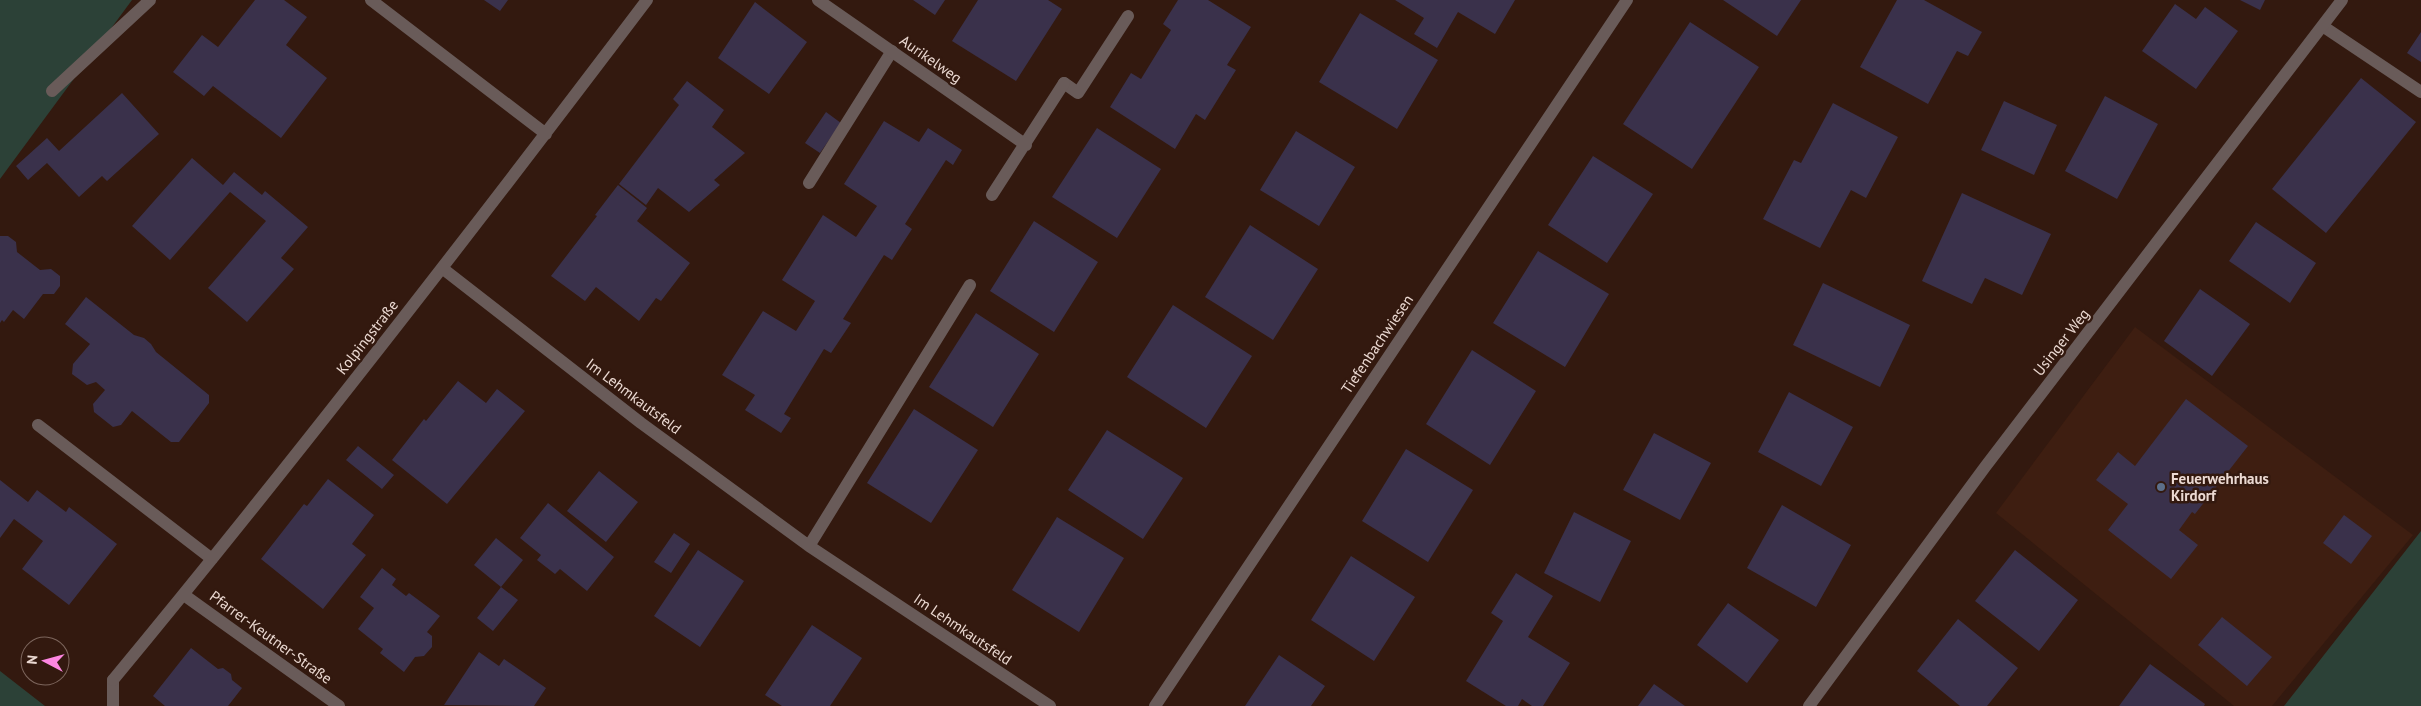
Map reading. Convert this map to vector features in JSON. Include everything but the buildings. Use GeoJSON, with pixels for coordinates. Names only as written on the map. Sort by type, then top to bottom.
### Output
{"type":"FeatureCollection","features":[{"type":"Feature","properties":{"kind":"street"},"geometry":{"type":"LineString","coordinates":[[52,91],[150,0]]}},
{"type":"Feature","properties":{"kind":"street"},"geometry":{"type":"LineString","coordinates":[[370,0],[546,134]]}},
{"type":"Feature","properties":{"kind":"street","name":"Kolpingstraße"},"geometry":{"type":"LineString","coordinates":[[112,706],[113,680],[184,595],[442,268],[647,0]]}},
{"type":"Feature","properties":{"kind":"street","name":"Aurikelweg"},"geometry":{"type":"LineString","coordinates":[[818,0],[1026,145]]}},
{"type":"Feature","properties":{"kind":"street","name":"Tiefenbachwiesen"},"geometry":{"type":"LineString","coordinates":[[1155,706],[1627,0]]}},
{"type":"Feature","properties":{"kind":"street","name":"Usinger Weg"},"geometry":{"type":"LineString","coordinates":[[1809,706],[1985,467],[2324,27],[2342,0]]}},
{"type":"Feature","properties":{"kind":"street"},"geometry":{"type":"LineString","coordinates":[[992,195],[1064,84],[1078,93],[1128,16]]}},
{"type":"Feature","properties":{"kind":"street"},"geometry":{"type":"LineString","coordinates":[[2324,27],[2421,92]]}},
{"type":"Feature","properties":{"kind":"street"},"geometry":{"type":"LineString","coordinates":[[809,183],[892,52]]}},
{"type":"Feature","properties":{"kind":"street","name":"Im Lehmkautsfeld"},"geometry":{"type":"LineString","coordinates":[[442,268],[641,423],[809,546],[1050,706]]}},
{"type":"Feature","properties":{"kind":"street"},"geometry":{"type":"LineString","coordinates":[[809,546],[970,285]]}},
{"type":"Feature","properties":{"kind":"street"},"geometry":{"type":"LineString","coordinates":[[38,425],[212,559]]}},
{"type":"Feature","properties":{"kind":"street","name":"Pfarrer-Keutner-Straße"},"geometry":{"type":"LineString","coordinates":[[184,595],[339,706]]}},
{"type":"Feature","properties":{"kind":"shaded area"},"geometry":{"type":"Polygon","coordinates":[[[2135,327],[2413,535],[2272,706],[2234,706],[1996,513],[2135,327]]]}},
{"type":"Feature","properties":{"kind":"green space"},"geometry":{"type":"Polygon","coordinates":[[[0,0],[132,0],[0,179],[0,0]]]}},
{"type":"Feature","properties":{"kind":"green space"},"geometry":{"type":"Polygon","coordinates":[[[2421,531],[2421,706],[2284,706],[2421,531]]]}},
{"type":"Feature","properties":{"kind":"green space"},"geometry":{"type":"Polygon","coordinates":[[[0,671],[45,706],[0,706],[0,671]]]}},
{"type":"Feature","properties":{"kind":"place","name":"Feuerwehrhaus Kirdorf"},"geometry":{"type":"Point","coordinates":[2161,487]}}]}
